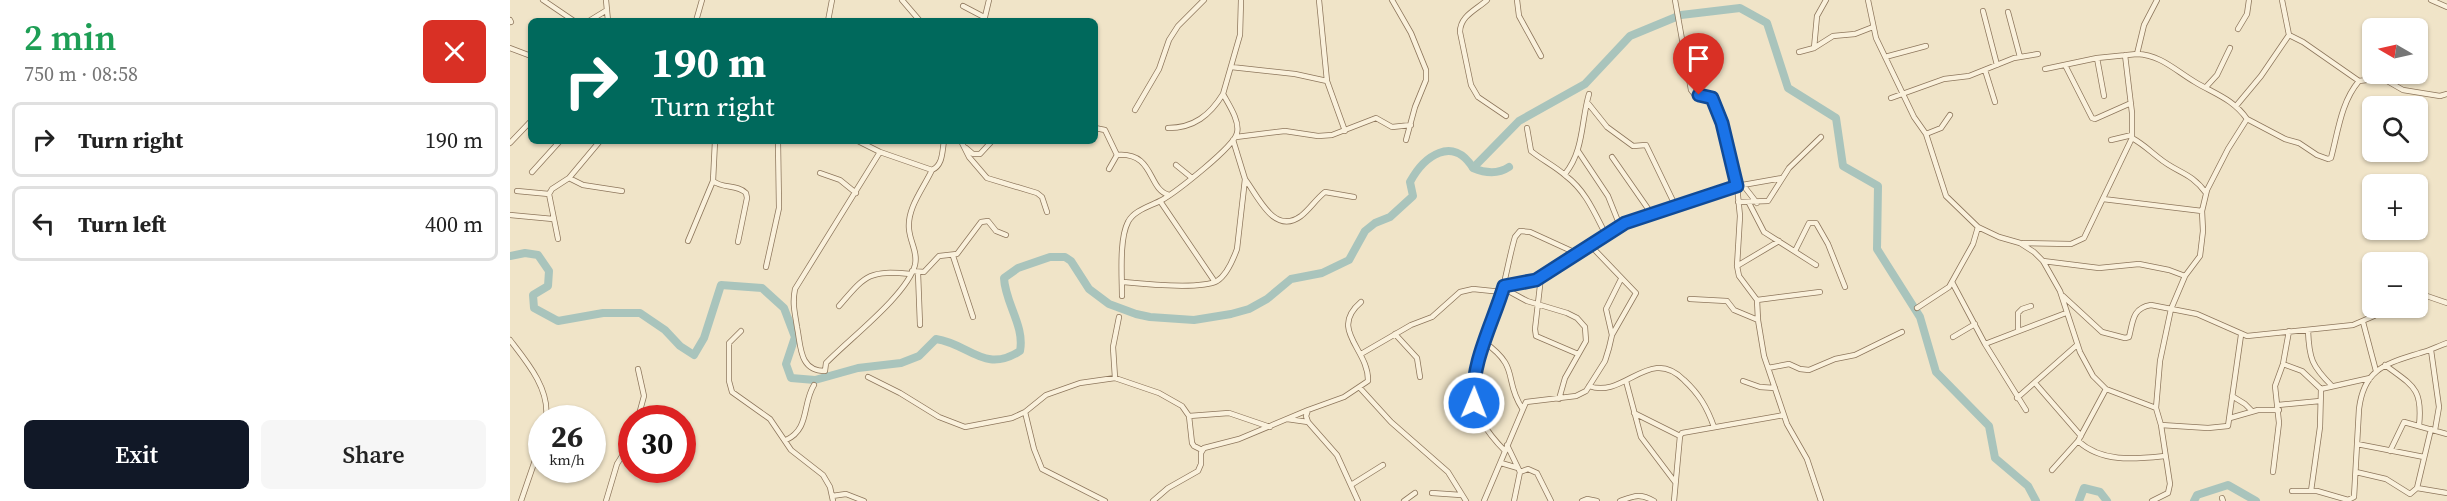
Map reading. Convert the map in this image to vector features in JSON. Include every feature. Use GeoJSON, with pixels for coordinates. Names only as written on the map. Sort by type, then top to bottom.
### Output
{"type":"FeatureCollection","features":[{"type":"Feature","properties":{"kind":"street"},"geometry":{"type":"LineString","coordinates":[[543,0],[570,18]]}},
{"type":"Feature","properties":{"kind":"street"},"geometry":{"type":"LineString","coordinates":[[606,0],[608,18]]}},
{"type":"Feature","properties":{"kind":"street"},"geometry":{"type":"LineString","coordinates":[[697,18],[702,0]]}},
{"type":"Feature","properties":{"kind":"street"},"geometry":{"type":"LineString","coordinates":[[829,18],[832,0]]}},
{"type":"Feature","properties":{"kind":"street"},"geometry":{"type":"LineString","coordinates":[[902,0],[917,18]]}},
{"type":"Feature","properties":{"kind":"street"},"geometry":{"type":"LineString","coordinates":[[984,18],[989,0]]}},
{"type":"Feature","properties":{"kind":"street"},"geometry":{"type":"LineString","coordinates":[[1135,110],[1165,57],[1169,40],[1178,26],[1204,0]]}},
{"type":"Feature","properties":{"kind":"street"},"geometry":{"type":"LineString","coordinates":[[1168,128],[1183,127],[1203,118],[1224,94],[1240,35],[1242,0]]}},
{"type":"Feature","properties":{"kind":"street"},"geometry":{"type":"LineString","coordinates":[[1319,0],[1327,81],[1345,131]]}},
{"type":"Feature","properties":{"kind":"street"},"geometry":{"type":"LineString","coordinates":[[1392,0],[1411,33],[1426,70],[1426,80],[1406,140]]}},
{"type":"Feature","properties":{"kind":"street"},"geometry":{"type":"LineString","coordinates":[[1487,0],[1464,19],[1460,32],[1471,85],[1478,97],[1506,116]]}},
{"type":"Feature","properties":{"kind":"street"},"geometry":{"type":"LineString","coordinates":[[1517,0],[1519,16],[1541,56]]}},
{"type":"Feature","properties":{"kind":"street"},"geometry":{"type":"LineString","coordinates":[[1675,0],[1691,90],[1694,94],[1709,96],[1715,104],[1740,185],[1737,266],[1739,276],[1757,300],[1758,320],[1768,368],[1784,414],[1807,459],[1821,501],[1814,501]]}},
{"type":"Feature","properties":{"kind":"street"},"geometry":{"type":"LineString","coordinates":[[1814,48],[1817,16],[1826,0]]}},
{"type":"Feature","properties":{"kind":"street"},"geometry":{"type":"LineString","coordinates":[[1868,0],[1873,27],[1914,117],[1926,134],[1944,192],[1977,227],[2020,243],[2071,244],[2084,238],[2132,137],[2131,103],[2125,55]]}},
{"type":"Feature","properties":{"kind":"street"},"geometry":{"type":"LineString","coordinates":[[2137,54],[2144,26],[2157,0]]}},
{"type":"Feature","properties":{"kind":"street"},"geometry":{"type":"LineString","coordinates":[[2238,29],[2247,14],[2248,0]]}},
{"type":"Feature","properties":{"kind":"street"},"geometry":{"type":"LineString","coordinates":[[2236,106],[2261,76],[2289,35],[2282,0]]}},
{"type":"Feature","properties":{"kind":"street"},"geometry":{"type":"LineString","coordinates":[[2430,0],[2447,7]]}},
{"type":"Feature","properties":{"kind":"street"},"geometry":{"type":"LineString","coordinates":[[963,6],[982,18]]}},
{"type":"Feature","properties":{"kind":"street"},"geometry":{"type":"LineString","coordinates":[[594,18],[607,10]]}},
{"type":"Feature","properties":{"kind":"street"},"geometry":{"type":"LineString","coordinates":[[1983,12],[1997,65]]}},
{"type":"Feature","properties":{"kind":"street"},"geometry":{"type":"LineString","coordinates":[[2008,12],[2020,57]]}},
{"type":"Feature","properties":{"kind":"street"},"geometry":{"type":"LineString","coordinates":[[1799,52],[1814,48],[1833,36],[1855,34],[1873,27]]}},
{"type":"Feature","properties":{"kind":"street"},"geometry":{"type":"LineString","coordinates":[[2289,35],[2303,42],[2359,81],[2382,78],[2403,90],[2440,96],[2447,94]]}},
{"type":"Feature","properties":{"kind":"street"},"geometry":{"type":"LineString","coordinates":[[1885,57],[1926,46]]}},
{"type":"Feature","properties":{"kind":"street"},"geometry":{"type":"LineString","coordinates":[[510,48],[528,55]]}},
{"type":"Feature","properties":{"kind":"street"},"geometry":{"type":"LineString","coordinates":[[2206,87],[2217,75],[2230,48]]}},
{"type":"Feature","properties":{"kind":"street"},"geometry":{"type":"LineString","coordinates":[[1891,98],[1944,79],[1969,76],[2020,57],[2038,54]]}},
{"type":"Feature","properties":{"kind":"street"},"geometry":{"type":"LineString","coordinates":[[2045,69],[2097,58],[2125,55],[2137,54],[2158,59],[2236,106],[2247,119],[2328,159],[2331,158],[2339,123],[2352,90],[2359,81]]}},
{"type":"Feature","properties":{"kind":"street"},"geometry":{"type":"LineString","coordinates":[[2097,58],[2104,96]]}},
{"type":"Feature","properties":{"kind":"street"},"geometry":{"type":"LineString","coordinates":[[2066,65],[2095,120],[2131,103]]}},
{"type":"Feature","properties":{"kind":"street"},"geometry":{"type":"LineString","coordinates":[[1231,67],[1295,74],[1327,81]]}},
{"type":"Feature","properties":{"kind":"street"},"geometry":{"type":"LineString","coordinates":[[1984,70],[1995,102]]}},
{"type":"Feature","properties":{"kind":"street"},"geometry":{"type":"LineString","coordinates":[[1122,296],[1123,248],[1127,223],[1135,214],[1160,201],[1192,178],[1234,138],[1238,128],[1236,119],[1224,94]]}},
{"type":"Feature","properties":{"kind":"street"},"geometry":{"type":"LineString","coordinates":[[1565,174],[1578,151],[1589,94]]}},
{"type":"Feature","properties":{"kind":"street"},"geometry":{"type":"LineString","coordinates":[[1587,102],[1600,121],[1612,130],[1634,146],[1646,145],[1675,205]]}},
{"type":"Feature","properties":{"kind":"street"},"geometry":{"type":"LineString","coordinates":[[1926,134],[1941,128],[1950,115]]}},
{"type":"Feature","properties":{"kind":"street"},"geometry":{"type":"LineString","coordinates":[[1234,138],[1285,131],[1318,136],[1345,131],[1376,118],[1392,127],[1412,125]]}},
{"type":"Feature","properties":{"kind":"street"},"geometry":{"type":"LineString","coordinates":[[2152,501],[2164,497],[2169,489],[2161,424],[2156,408],[2158,371],[2171,309],[2185,276],[2200,256],[2204,231],[2202,212],[2206,193],[2223,157],[2247,119]]}},
{"type":"Feature","properties":{"kind":"street"},"geometry":{"type":"LineString","coordinates":[[510,143],[528,125]]}},
{"type":"Feature","properties":{"kind":"street"},"geometry":{"type":"LineString","coordinates":[[1527,128],[1531,151],[1565,174],[1584,194],[1606,235]]}},
{"type":"Feature","properties":{"kind":"street"},"geometry":{"type":"LineString","coordinates":[[1098,129],[1105,130],[1117,155]]}},
{"type":"Feature","properties":{"kind":"street"},"geometry":{"type":"LineString","coordinates":[[1738,202],[1768,201],[1773,197],[1782,178],[1797,159],[1821,137]]}},
{"type":"Feature","properties":{"kind":"street"},"geometry":{"type":"LineString","coordinates":[[2112,140],[2132,137],[2160,159],[2197,180],[2206,193]]}},
{"type":"Feature","properties":{"kind":"street"},"geometry":{"type":"LineString","coordinates":[[1234,138],[1245,179],[1264,210],[1287,222],[1303,215],[1325,192],[1354,197]]}},
{"type":"Feature","properties":{"kind":"street"},"geometry":{"type":"LineString","coordinates":[[532,172],[557,144]]}},
{"type":"Feature","properties":{"kind":"street"},"geometry":{"type":"LineString","coordinates":[[558,239],[549,194],[552,189],[569,178],[597,144]]}},
{"type":"Feature","properties":{"kind":"street"},"geometry":{"type":"LineString","coordinates":[[688,241],[713,180],[715,144]]}},
{"type":"Feature","properties":{"kind":"street"},"geometry":{"type":"LineString","coordinates":[[766,267],[779,208],[778,144]]}},
{"type":"Feature","properties":{"kind":"street"},"geometry":{"type":"LineString","coordinates":[[864,144],[880,153],[932,170]]}},
{"type":"Feature","properties":{"kind":"street"},"geometry":{"type":"LineString","coordinates":[[920,325],[914,273],[916,255],[909,231],[909,219],[932,170],[940,161],[943,144]]}},
{"type":"Feature","properties":{"kind":"street"},"geometry":{"type":"LineString","coordinates":[[962,144],[969,157],[987,178],[1036,193],[1042,197],[1047,212]]}},
{"type":"Feature","properties":{"kind":"street"},"geometry":{"type":"LineString","coordinates":[[963,144],[973,154],[980,154],[989,144]]}},
{"type":"Feature","properties":{"kind":"street"},"geometry":{"type":"LineString","coordinates":[[1578,151],[1608,196],[1620,226]]}},
{"type":"Feature","properties":{"kind":"street"},"geometry":{"type":"LineString","coordinates":[[880,153],[795,289],[792,304],[800,352],[807,363],[819,371],[825,370],[826,363],[893,299],[914,273]]}},
{"type":"Feature","properties":{"kind":"street"},"geometry":{"type":"LineString","coordinates":[[1109,169],[1117,155]]}},
{"type":"Feature","properties":{"kind":"street"},"geometry":{"type":"LineString","coordinates":[[1117,155],[1125,155],[1143,163],[1151,173],[1158,189],[1169,195]]}},
{"type":"Feature","properties":{"kind":"street"},"geometry":{"type":"LineString","coordinates":[[1612,157],[1651,213]]}},
{"type":"Feature","properties":{"kind":"street"},"geometry":{"type":"LineString","coordinates":[[1176,165],[1192,178]]}},
{"type":"Feature","properties":{"kind":"street"},"geometry":{"type":"LineString","coordinates":[[820,173],[840,180],[856,193]]}},
{"type":"Feature","properties":{"kind":"street"},"geometry":{"type":"LineString","coordinates":[[569,178],[583,185],[622,191]]}},
{"type":"Feature","properties":{"kind":"street"},"geometry":{"type":"LineString","coordinates":[[1361,354],[1411,325],[1432,317],[1460,292],[1473,289],[1503,289],[1525,283],[1541,277],[1620,226],[1651,213],[1740,185],[1782,178]]}},
{"type":"Feature","properties":{"kind":"street"},"geometry":{"type":"LineString","coordinates":[[1122,282],[1205,285],[1215,282],[1227,270],[1237,249],[1245,179]]}},
{"type":"Feature","properties":{"kind":"street"},"geometry":{"type":"LineString","coordinates":[[713,180],[717,184],[740,188],[746,193],[738,242]]}},
{"type":"Feature","properties":{"kind":"street"},"geometry":{"type":"LineString","coordinates":[[1740,185],[1757,203]]}},
{"type":"Feature","properties":{"kind":"street"},"geometry":{"type":"LineString","coordinates":[[517,191],[549,194]]}},
{"type":"Feature","properties":{"kind":"street"},"geometry":{"type":"LineString","coordinates":[[2103,199],[2202,212]]}},
{"type":"Feature","properties":{"kind":"street"},"geometry":{"type":"LineString","coordinates":[[1160,201],[1215,282]]}},
{"type":"Feature","properties":{"kind":"street"},"geometry":{"type":"LineString","coordinates":[[1749,203],[1764,232],[1816,265]]}},
{"type":"Feature","properties":{"kind":"street"},"geometry":{"type":"LineString","coordinates":[[510,215],[553,219]]}},
{"type":"Feature","properties":{"kind":"street"},"geometry":{"type":"LineString","coordinates":[[953,256],[981,222],[988,221],[996,231],[1006,235]]}},
{"type":"Feature","properties":{"kind":"street"},"geometry":{"type":"LineString","coordinates":[[1795,251],[1809,223],[1816,223],[1828,244],[1845,287]]}},
{"type":"Feature","properties":{"kind":"street"},"geometry":{"type":"LineString","coordinates":[[1917,308],[1942,292],[1952,282],[1973,244],[1977,227]]}},
{"type":"Feature","properties":{"kind":"street"},"geometry":{"type":"LineString","coordinates":[[1505,451],[1484,428],[1474,403],[1473,381],[1503,289],[1512,247],[1520,231],[1530,232],[1576,253]]}},
{"type":"Feature","properties":{"kind":"street"},"geometry":{"type":"LineString","coordinates":[[1737,266],[1779,241]]}},
{"type":"Feature","properties":{"kind":"street"},"geometry":{"type":"LineString","coordinates":[[2020,243],[2043,261],[2062,296],[2077,345],[2088,369],[2106,389],[2156,408]]}},
{"type":"Feature","properties":{"kind":"street"},"geometry":{"type":"LineString","coordinates":[[1484,501],[1522,408],[1529,400],[1559,399],[1581,395],[1605,361],[1612,336],[1636,293],[1590,245]]}},
{"type":"Feature","properties":{"kind":"street"},"geometry":{"type":"LineString","coordinates":[[839,306],[856,286],[873,273],[924,272],[939,256],[953,256]]}},
{"type":"Feature","properties":{"kind":"street"},"geometry":{"type":"LineString","coordinates":[[953,256],[973,317]]}},
{"type":"Feature","properties":{"kind":"street"},"geometry":{"type":"LineString","coordinates":[[2043,261],[2099,268],[2139,264],[2185,276]]}},
{"type":"Feature","properties":{"kind":"street"},"geometry":{"type":"LineString","coordinates":[[1541,277],[1534,329],[1536,336],[1551,345],[1578,354]]}},
{"type":"Feature","properties":{"kind":"street"},"geometry":{"type":"LineString","coordinates":[[1612,336],[1606,309],[1621,279]]}},
{"type":"Feature","properties":{"kind":"street"},"geometry":{"type":"LineString","coordinates":[[1952,282],[1985,344],[2026,411]]}},
{"type":"Feature","properties":{"kind":"street"},"geometry":{"type":"LineString","coordinates":[[1503,289],[1515,296],[1567,313],[1585,327],[1586,341],[1565,378],[1559,399]]}},
{"type":"Feature","properties":{"kind":"street"},"geometry":{"type":"LineString","coordinates":[[1757,300],[1820,292]]}},
{"type":"Feature","properties":{"kind":"street"},"geometry":{"type":"LineString","coordinates":[[2062,296],[2100,330],[2120,338],[2129,337],[2134,316],[2145,306],[2157,305],[2197,314],[2241,334],[2255,335],[2363,322],[2368,318]]}},
{"type":"Feature","properties":{"kind":"street"},"geometry":{"type":"LineString","coordinates":[[2428,296],[2447,303]]}},
{"type":"Feature","properties":{"kind":"street"},"geometry":{"type":"LineString","coordinates":[[1690,299],[1727,301],[1734,310],[1758,320]]}},
{"type":"Feature","properties":{"kind":"street"},"geometry":{"type":"LineString","coordinates":[[1202,450],[1239,440],[1285,419],[1332,402],[1360,388],[1369,379],[1361,354],[1347,329],[1350,311],[1361,302]]}},
{"type":"Feature","properties":{"kind":"street"},"geometry":{"type":"LineString","coordinates":[[2019,330],[2018,313],[2031,306]]}},
{"type":"Feature","properties":{"kind":"street"},"geometry":{"type":"LineString","coordinates":[[1985,344],[2066,313]]}},
{"type":"Feature","properties":{"kind":"street"},"geometry":{"type":"LineString","coordinates":[[1115,378],[1113,347],[1119,317]]}},
{"type":"Feature","properties":{"kind":"street"},"geometry":{"type":"LineString","coordinates":[[2363,322],[2376,371]]}},
{"type":"Feature","properties":{"kind":"street"},"geometry":{"type":"LineString","coordinates":[[1953,337],[1975,324]]}},
{"type":"Feature","properties":{"kind":"street"},"geometry":{"type":"LineString","coordinates":[[2308,330],[2311,360],[2318,372],[2332,386]]}},
{"type":"Feature","properties":{"kind":"street"},"geometry":{"type":"LineString","coordinates":[[741,331],[729,343],[729,381],[732,392],[770,419],[791,450],[823,475],[832,498],[852,495],[864,501]]}},
{"type":"Feature","properties":{"kind":"street"},"geometry":{"type":"LineString","coordinates":[[2273,472],[2279,407],[2275,386],[2283,364],[2289,331]]}},
{"type":"Feature","properties":{"kind":"street"},"geometry":{"type":"LineString","coordinates":[[1768,368],[1789,364],[1809,370],[1835,358],[1855,355],[1902,332]]}},
{"type":"Feature","properties":{"kind":"street"},"geometry":{"type":"LineString","coordinates":[[1395,334],[1417,358],[1420,377]]}},
{"type":"Feature","properties":{"kind":"street"},"geometry":{"type":"LineString","coordinates":[[2161,424],[2218,428],[2228,426],[2241,334]]}},
{"type":"Feature","properties":{"kind":"street"},"geometry":{"type":"LineString","coordinates":[[510,340],[539,384],[546,405]]}},
{"type":"Feature","properties":{"kind":"street"},"geometry":{"type":"LineString","coordinates":[[1484,342],[1504,359],[1512,374],[1515,395],[1522,408]]}},
{"type":"Feature","properties":{"kind":"street"},"geometry":{"type":"LineString","coordinates":[[2292,491],[2311,491],[2352,499],[2355,494],[2360,397],[2370,378],[2385,365],[2447,343]]}},
{"type":"Feature","properties":{"kind":"street"},"geometry":{"type":"LineString","coordinates":[[2017,398],[2077,345]]}},
{"type":"Feature","properties":{"kind":"street"},"geometry":{"type":"LineString","coordinates":[[2356,472],[2386,478],[2410,494],[2417,488],[2439,407],[2431,350]]}},
{"type":"Feature","properties":{"kind":"street"},"geometry":{"type":"LineString","coordinates":[[2283,364],[2302,371],[2321,388]]}},
{"type":"Feature","properties":{"kind":"street"},"geometry":{"type":"LineString","coordinates":[[2385,365],[2415,390],[2420,400],[2419,426]]}},
{"type":"Feature","properties":{"kind":"street"},"geometry":{"type":"LineString","coordinates":[[1589,386],[1605,389],[1654,368],[1671,370],[1680,375],[1701,397],[1714,427]]}},
{"type":"Feature","properties":{"kind":"street"},"geometry":{"type":"LineString","coordinates":[[638,369],[644,396],[642,405]]}},
{"type":"Feature","properties":{"kind":"street"},"geometry":{"type":"LineString","coordinates":[[868,377],[939,417],[965,427],[1002,421],[1025,412],[1037,401],[1055,391],[1080,383],[1115,378],[1144,387],[1176,401],[1185,409],[1189,417],[1192,443],[1202,450]]}},
{"type":"Feature","properties":{"kind":"street"},"geometry":{"type":"LineString","coordinates":[[2321,388],[2370,378]]}},
{"type":"Feature","properties":{"kind":"street"},"geometry":{"type":"LineString","coordinates":[[1626,381],[1641,437],[1675,482]]}},
{"type":"Feature","properties":{"kind":"street"},"geometry":{"type":"LineString","coordinates":[[1743,381],[1760,387],[1775,388]]}},
{"type":"Feature","properties":{"kind":"street"},"geometry":{"type":"LineString","coordinates":[[2035,383],[2080,438],[2086,449],[2108,457],[2165,456]]}},
{"type":"Feature","properties":{"kind":"street"},"geometry":{"type":"LineString","coordinates":[[786,440],[802,426],[814,385]]}},
{"type":"Feature","properties":{"kind":"street"},"geometry":{"type":"LineString","coordinates":[[1360,388],[1402,432],[1448,472],[1466,501]]}},
{"type":"Feature","properties":{"kind":"street"},"geometry":{"type":"LineString","coordinates":[[2311,491],[2320,428],[2321,388]]}},
{"type":"Feature","properties":{"kind":"street"},"geometry":{"type":"LineString","coordinates":[[2052,470],[2080,438],[2106,389]]}},
{"type":"Feature","properties":{"kind":"street"},"geometry":{"type":"LineString","coordinates":[[2232,396],[2252,411]]}},
{"type":"Feature","properties":{"kind":"street"},"geometry":{"type":"LineString","coordinates":[[2230,418],[2252,411],[2320,401]]}},
{"type":"Feature","properties":{"kind":"street"},"geometry":{"type":"LineString","coordinates":[[2439,407],[2447,408]]}},
{"type":"Feature","properties":{"kind":"street"},"geometry":{"type":"LineString","coordinates":[[1308,410],[1306,417],[1308,422],[1337,455],[1358,501]]}},
{"type":"Feature","properties":{"kind":"street"},"geometry":{"type":"LineString","coordinates":[[1025,412],[1034,449],[1042,469],[1105,501]]}},
{"type":"Feature","properties":{"kind":"street"},"geometry":{"type":"LineString","coordinates":[[1634,412],[1642,419],[1680,436]]}},
{"type":"Feature","properties":{"kind":"street"},"geometry":{"type":"LineString","coordinates":[[1189,417],[1229,413],[1270,427]]}},
{"type":"Feature","properties":{"kind":"street"},"geometry":{"type":"LineString","coordinates":[[1674,501],[1682,433],[1784,414]]}},
{"type":"Feature","properties":{"kind":"street"},"geometry":{"type":"LineString","coordinates":[[1285,419],[1308,422]]}},
{"type":"Feature","properties":{"kind":"street"},"geometry":{"type":"LineString","coordinates":[[2390,451],[2404,422],[2447,434]]}},
{"type":"Feature","properties":{"kind":"street"},"geometry":{"type":"LineString","coordinates":[[2357,444],[2424,457]]}},
{"type":"Feature","properties":{"kind":"street"},"geometry":{"type":"LineString","coordinates":[[1507,445],[1519,470],[1514,501]]}},
{"type":"Feature","properties":{"kind":"street"},"geometry":{"type":"LineString","coordinates":[[1153,501],[1168,488],[1198,471],[1202,450]]}},
{"type":"Feature","properties":{"kind":"street"},"geometry":{"type":"LineString","coordinates":[[606,501],[618,462]]}},
{"type":"Feature","properties":{"kind":"street"},"geometry":{"type":"LineString","coordinates":[[1501,463],[1519,470],[1537,472],[1551,501]]}},
{"type":"Feature","properties":{"kind":"street"},"geometry":{"type":"LineString","coordinates":[[1351,485],[1383,465]]}},
{"type":"Feature","properties":{"kind":"street"},"geometry":{"type":"LineString","coordinates":[[520,501],[528,479]]}},
{"type":"Feature","properties":{"kind":"street"},"geometry":{"type":"LineString","coordinates":[[2417,488],[2447,494],[2446,501]]}},
{"type":"Feature","properties":{"kind":"street"},"geometry":{"type":"LineString","coordinates":[[1432,493],[1461,495]]}},
{"type":"Feature","properties":{"kind":"street"},"geometry":{"type":"LineString","coordinates":[[1404,501],[1415,494]]}},
{"type":"Feature","properties":{"kind":"street"},"geometry":{"type":"LineString","coordinates":[[1620,501],[1635,495],[1641,495],[1654,501]]}},
{"type":"Feature","properties":{"kind":"street"},"geometry":{"type":"LineString","coordinates":[[1582,501],[1587,499],[1597,501]]}},
{"type":"Feature","properties":{"kind":"waterway"},"geometry":{"type":"LineString","coordinates":[[1681,15],[1740,8],[1767,23],[1788,88],[1836,118],[1843,166],[1878,186],[1877,249],[1920,317],[1936,372],[1989,426],[1995,458],[2028,486],[2036,501]]}},
{"type":"Feature","properties":{"kind":"waterway"},"geometry":{"type":"LineString","coordinates":[[1473,168],[1519,121],[1585,84],[1630,36],[1676,17]]}},
{"type":"Feature","properties":{"kind":"waterway"},"geometry":{"type":"LineString","coordinates":[[510,256],[525,253],[538,255],[549,271],[548,286],[533,295],[534,308],[558,321],[603,313],[640,313],[665,330],[680,346],[694,355],[704,338],[721,285],[762,288],[784,308],[795,337],[786,364],[791,378],[815,380],[858,368],[901,363],[919,356],[936,339],[987,359],[996,360],[1020,351],[1020,333],[1004,278],[1018,268],[1050,257],[1065,257],[1071,261],[1089,289],[1109,304],[1136,314],[1194,320],[1249,309],[1267,299],[1291,279],[1322,273],[1349,260],[1365,231],[1375,223],[1390,217],[1413,196],[1410,182],[1431,157],[1448,151],[1457,153],[1465,158],[1473,168],[1482,171],[1496,172],[1509,167]]}},
{"type":"Feature","properties":{"kind":"waterway"},"geometry":{"type":"LineString","coordinates":[[2194,501],[2197,495],[2228,485],[2256,501]]}},
{"type":"Feature","properties":{"kind":"waterway"},"geometry":{"type":"LineString","coordinates":[[2079,501],[2084,488],[2100,492],[2107,501]]}},
{"type":"Feature","properties":{"kind":"route"},"geometry":{"type":"LineString","coordinates":[[1474,403],[1473,381],[1477,362],[1504,286],[1536,280],[1625,223],[1709,193],[1737,186],[1720,114],[1712,98],[1699,95]]}}]}
